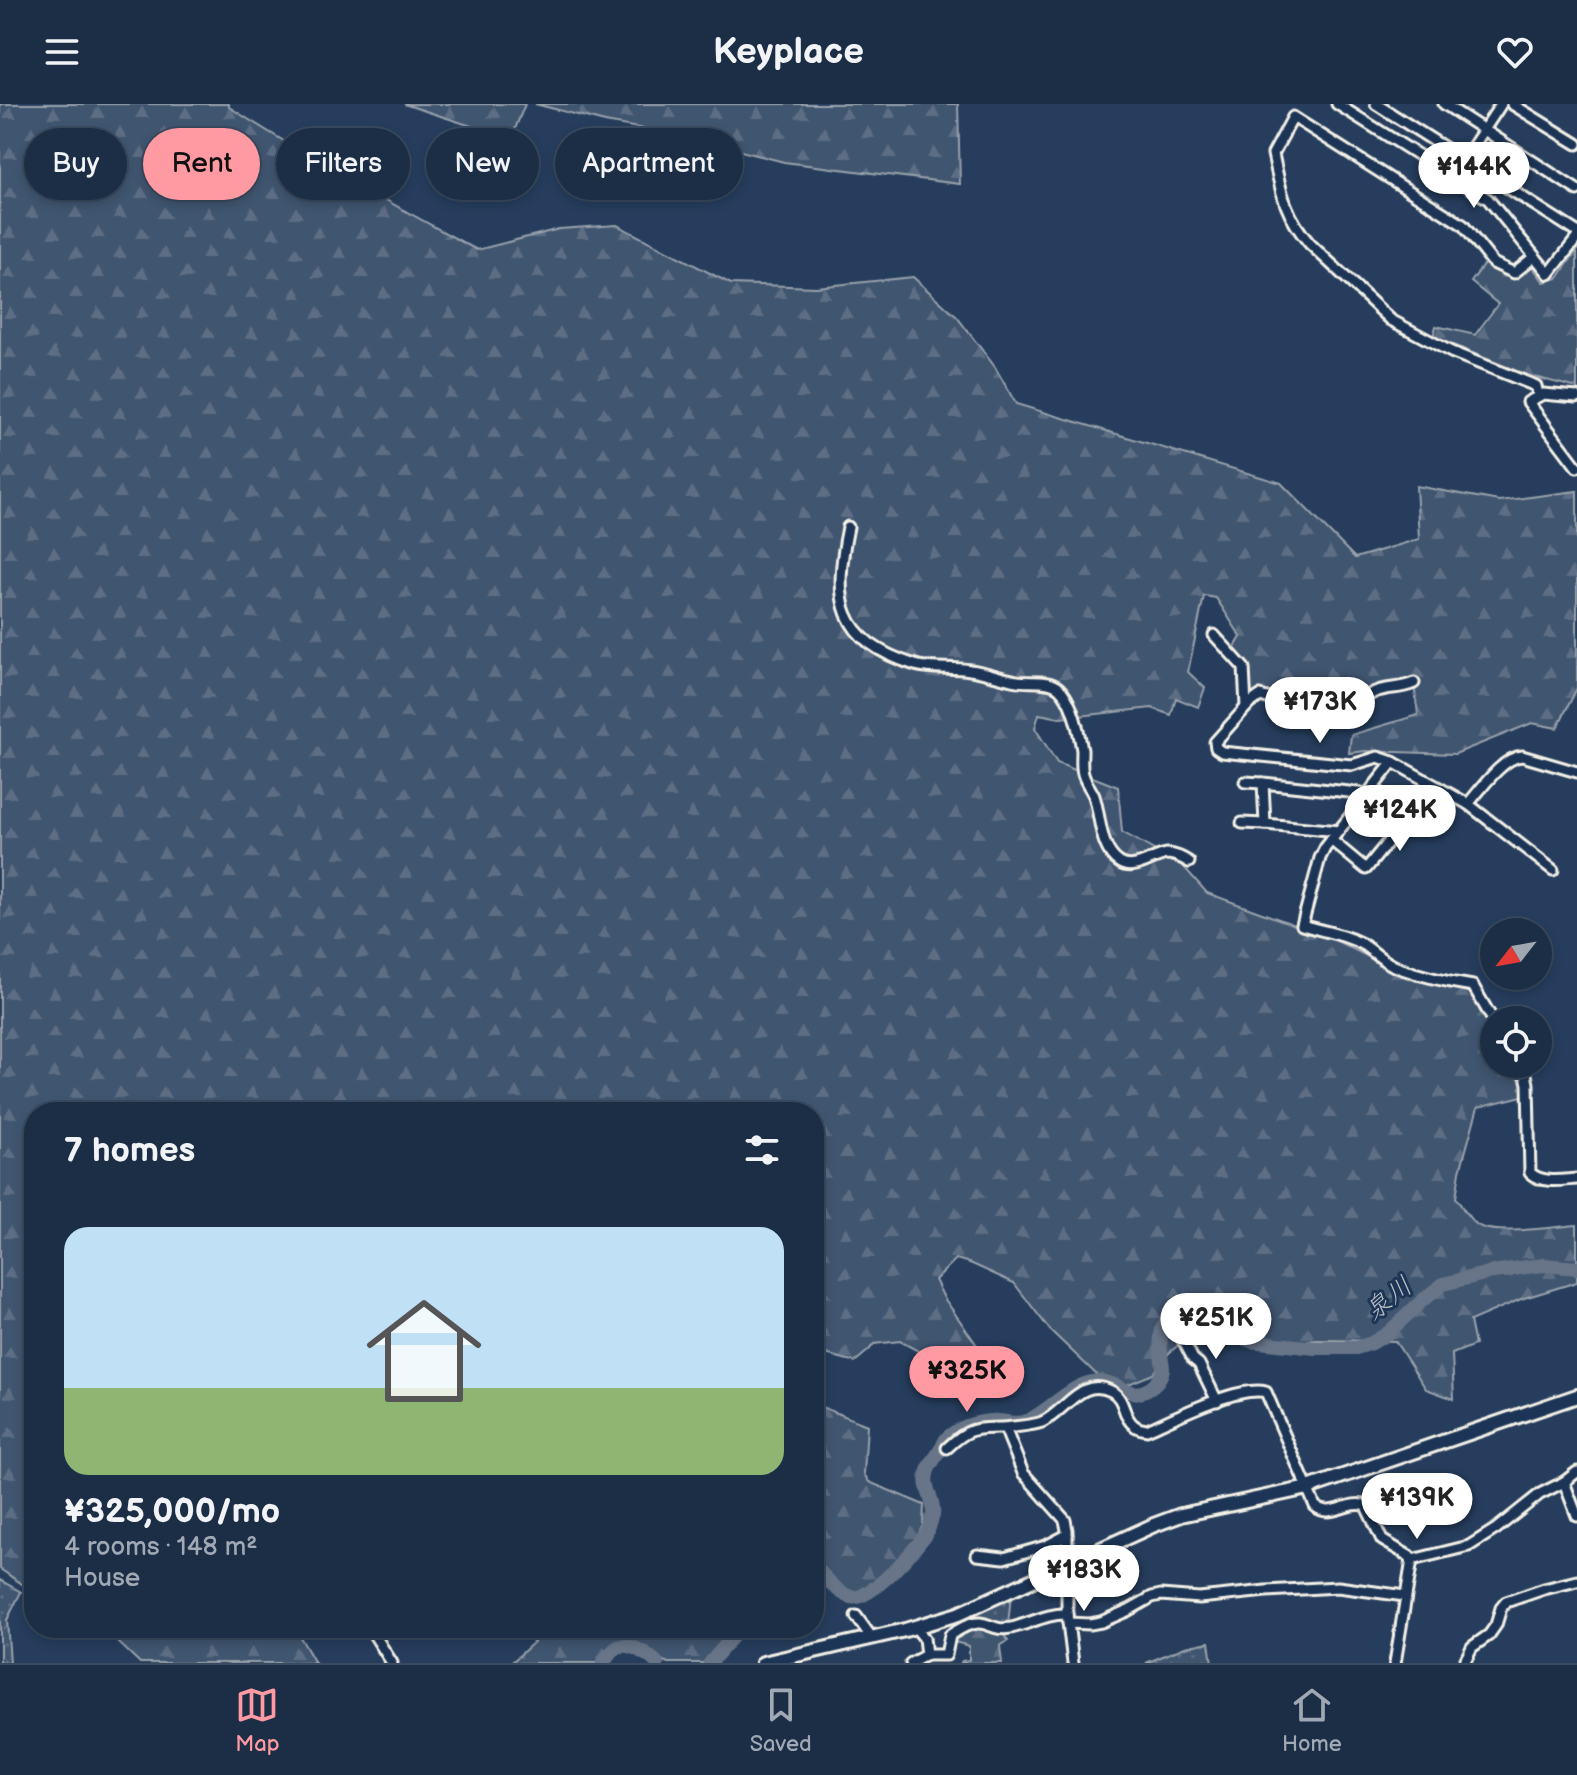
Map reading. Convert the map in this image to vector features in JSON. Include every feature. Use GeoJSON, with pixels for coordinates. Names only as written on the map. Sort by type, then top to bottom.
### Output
{"type":"FeatureCollection","features":[{"type":"Feature","properties":{"kind":"street"},"geometry":{"type":"LineString","coordinates":[[1337,104],[1488,199],[1549,274],[1577,235],[1376,104]]}},
{"type":"Feature","properties":{"kind":"street"},"geometry":{"type":"LineString","coordinates":[[1444,104],[1577,190]]}},
{"type":"Feature","properties":{"kind":"street"},"geometry":{"type":"LineString","coordinates":[[1464,160],[1501,104]]}},
{"type":"Feature","properties":{"kind":"street"},"geometry":{"type":"LineString","coordinates":[[1512,104],[1577,144]]}},
{"type":"Feature","properties":{"kind":"street"},"geometry":{"type":"LineString","coordinates":[[1534,257],[1514,273],[1493,263],[1463,225],[1293,117],[1273,154],[1288,214],[1300,233],[1391,320],[1490,370],[1536,386],[1538,395]]}},
{"type":"Feature","properties":{"kind":"street"},"geometry":{"type":"LineString","coordinates":[[1577,397],[1538,395],[1528,402],[1577,467]]}},
{"type":"Feature","properties":{"kind":"street"},"geometry":{"type":"LineString","coordinates":[[848,527],[844,546],[842,603],[860,636],[873,647],[917,666],[972,670],[1058,687],[1071,708],[1081,749],[1082,773],[1094,798],[1101,834],[1111,853],[1120,863],[1131,866],[1166,854],[1189,862]]}},
{"type":"Feature","properties":{"kind":"street"},"geometry":{"type":"LineString","coordinates":[[1214,635],[1244,668],[1246,707]]}},
{"type":"Feature","properties":{"kind":"street"},"geometry":{"type":"LineString","coordinates":[[1414,683],[1377,691],[1342,713],[1317,711],[1260,696],[1215,742],[1216,748],[1222,752],[1352,765],[1378,757],[1393,762],[1468,804],[1553,870]]}},
{"type":"Feature","properties":{"kind":"street"},"geometry":{"type":"LineString","coordinates":[[1468,804],[1513,756],[1577,772]]}},
{"type":"Feature","properties":{"kind":"street"},"geometry":{"type":"LineString","coordinates":[[1393,762],[1320,858],[1302,925],[1362,944],[1397,968],[1435,980],[1473,986],[1485,1006]]}},
{"type":"Feature","properties":{"kind":"street"},"geometry":{"type":"LineString","coordinates":[[1245,782],[1371,791],[1409,816],[1366,869],[1331,840]]}},
{"type":"Feature","properties":{"kind":"street"},"geometry":{"type":"LineString","coordinates":[[1263,783],[1265,824]]}},
{"type":"Feature","properties":{"kind":"street"},"geometry":{"type":"LineString","coordinates":[[1242,823],[1339,831]]}},
{"type":"Feature","properties":{"kind":"street"},"geometry":{"type":"LineString","coordinates":[[1527,1078],[1530,1173],[1545,1181],[1577,1179]]}},
{"type":"Feature","properties":{"kind":"street"},"geometry":{"type":"LineString","coordinates":[[1182,1338],[1217,1401]]}},
{"type":"Feature","properties":{"kind":"street"},"geometry":{"type":"LineString","coordinates":[[947,1448],[961,1435],[977,1428],[1039,1423],[1047,1419],[1068,1393],[1097,1388],[1115,1392],[1134,1426],[1147,1430],[1217,1401],[1258,1390],[1266,1392],[1315,1506],[1321,1511],[1330,1512],[1355,1503],[1366,1506],[1382,1540],[1412,1560]]}},
{"type":"Feature","properties":{"kind":"street"},"geometry":{"type":"LineString","coordinates":[[763,1663],[812,1657],[958,1614],[1181,1515],[1308,1488],[1577,1396]]}},
{"type":"Feature","properties":{"kind":"street"},"geometry":{"type":"LineString","coordinates":[[1005,1428],[1023,1473],[1065,1520],[1068,1618],[1073,1663]]}},
{"type":"Feature","properties":{"kind":"street"},"geometry":{"type":"LineString","coordinates":[[1412,1560],[1469,1546],[1540,1494],[1577,1472]]}},
{"type":"Feature","properties":{"kind":"street"},"geometry":{"type":"LineString","coordinates":[[1564,1482],[1577,1516]]}},
{"type":"Feature","properties":{"kind":"street"},"geometry":{"type":"LineString","coordinates":[[977,1555],[1004,1558],[1046,1546],[1067,1535]]}},
{"type":"Feature","properties":{"kind":"street"},"geometry":{"type":"LineString","coordinates":[[1395,1663],[1412,1560]]}},
{"type":"Feature","properties":{"kind":"street"},"geometry":{"type":"LineString","coordinates":[[1464,1663],[1472,1647],[1490,1634],[1506,1602],[1577,1581]]}},
{"type":"Feature","properties":{"kind":"street"},"geometry":{"type":"LineString","coordinates":[[911,1663],[926,1655],[946,1655],[950,1635],[967,1626],[980,1623],[994,1628],[1012,1627],[1061,1614],[1090,1624],[1161,1595],[1199,1598],[1338,1587],[1405,1596]]}},
{"type":"Feature","properties":{"kind":"street"},"geometry":{"type":"LineString","coordinates":[[856,1616],[872,1638]]}},
{"type":"Feature","properties":{"kind":"street"},"geometry":{"type":"LineString","coordinates":[[915,1627],[924,1638],[926,1655]]}},
{"type":"Feature","properties":{"kind":"street"},"geometry":{"type":"LineString","coordinates":[[1012,1627],[1014,1641]]}},
{"type":"Feature","properties":{"kind":"street"},"geometry":{"type":"LineString","coordinates":[[376,1638],[392,1663]]}},
{"type":"Feature","properties":{"kind":"green space"},"geometry":{"type":"Polygon","coordinates":[[[0,104],[229,104],[229,107],[276,136],[276,200],[385,200],[477,250],[559,229],[617,225],[731,284],[816,287],[913,277],[957,317],[995,367],[1016,404],[1281,483],[1355,558],[1419,539],[1416,486],[1499,501],[1577,491],[1577,688],[1557,728],[1532,723],[1455,754],[1349,753],[1351,735],[1418,715],[1414,683],[1348,706],[1261,694],[1249,698],[1246,669],[1232,652],[1241,637],[1216,598],[1204,596],[1188,672],[1205,688],[1198,707],[1176,698],[1171,715],[1152,708],[1060,718],[1039,714],[1035,728],[1057,763],[1118,787],[1122,832],[1184,867],[1207,893],[1331,938],[1416,981],[1476,994],[1483,1006],[1480,1006],[1480,1078],[1519,1078],[1526,1095],[1478,1107],[1460,1171],[1456,1198],[1473,1222],[1481,1227],[1528,1230],[1577,1225],[1577,1282],[1521,1299],[1470,1321],[1475,1345],[1452,1354],[1454,1399],[1426,1389],[1395,1341],[1282,1343],[1241,1329],[1213,1326],[1190,1335],[1169,1353],[1153,1374],[1124,1386],[1099,1377],[1050,1330],[1014,1283],[956,1259],[935,1280],[981,1351],[987,1374],[960,1374],[900,1341],[874,1344],[855,1362],[824,1354],[824,1102],[24,1102],[24,1585],[0,1569],[0,104]]]}},
{"type":"Feature","properties":{"kind":"green space"},"geometry":{"type":"Polygon","coordinates":[[[404,104],[525,104],[515,128],[477,128],[404,104]]]}},
{"type":"Feature","properties":{"kind":"green space"},"geometry":{"type":"Polygon","coordinates":[[[535,104],[958,104],[960,184],[784,162],[743,151],[743,128],[638,128],[535,104]]]}},
{"type":"Feature","properties":{"kind":"green space"},"geometry":{"type":"Polygon","coordinates":[[[1577,250],[1577,388],[1527,375],[1433,337],[1436,326],[1475,335],[1498,304],[1471,282],[1484,264],[1507,272],[1531,265],[1544,282],[1558,278],[1577,250]]]}},
{"type":"Feature","properties":{"kind":"green space"},"geometry":{"type":"Polygon","coordinates":[[[824,1408],[867,1425],[864,1474],[869,1482],[924,1505],[923,1525],[904,1565],[863,1595],[844,1593],[824,1574],[824,1408]]]}},
{"type":"Feature","properties":{"kind":"green space"},"geometry":{"type":"Polygon","coordinates":[[[0,1580],[21,1592],[7,1620],[10,1663],[0,1663],[0,1580]]]}},
{"type":"Feature","properties":{"kind":"green space"},"geometry":{"type":"Polygon","coordinates":[[[1011,1595],[1008,1625],[994,1628],[974,1620],[973,1612],[1011,1595]]]}},
{"type":"Feature","properties":{"kind":"green space"},"geometry":{"type":"Polygon","coordinates":[[[982,1625],[1005,1636],[1008,1641],[1000,1646],[1002,1663],[961,1663],[969,1660],[969,1646],[951,1641],[952,1633],[982,1625]]]}},
{"type":"Feature","properties":{"kind":"green space"},"geometry":{"type":"Polygon","coordinates":[[[111,1638],[301,1638],[315,1663],[140,1663],[111,1638]]]}},
{"type":"Feature","properties":{"kind":"green space"},"geometry":{"type":"Polygon","coordinates":[[[530,1638],[732,1638],[712,1663],[668,1663],[621,1643],[601,1663],[511,1663],[534,1642],[530,1638]]]}},
{"type":"Feature","properties":{"kind":"green space"},"geometry":{"type":"Polygon","coordinates":[[[1209,1642],[1212,1663],[1146,1663],[1185,1647],[1209,1642]]]}},
{"type":"Feature","properties":{"kind":"waterway","name":"泉川"},"geometry":{"type":"LineString","coordinates":[[824,1576],[846,1595],[859,1597],[881,1583],[904,1561],[928,1530],[933,1515],[926,1480],[930,1465],[948,1437],[959,1429],[979,1422],[1018,1423],[1029,1420],[1070,1391],[1088,1383],[1105,1382],[1136,1393],[1149,1389],[1162,1372],[1164,1323],[1182,1308],[1201,1303],[1231,1324],[1239,1337],[1250,1341],[1315,1348],[1356,1348],[1388,1333],[1443,1284],[1527,1267],[1577,1268]]}},
{"type":"Feature","properties":{"kind":"waterway"},"geometry":{"type":"LineString","coordinates":[[1504,1598],[1559,1581]]}},
{"type":"Feature","properties":{"kind":"waterway"},"geometry":{"type":"LineString","coordinates":[[1472,1642],[1489,1628]]}},
{"type":"Feature","properties":{"kind":"waterway","name":"泉川"},"geometry":{"type":"LineString","coordinates":[[710,1663],[731,1638]]}},
{"type":"Feature","properties":{"kind":"waterway","name":"泉川"},"geometry":{"type":"LineString","coordinates":[[603,1663],[614,1650],[623,1646],[639,1650],[657,1663]]}}]}
